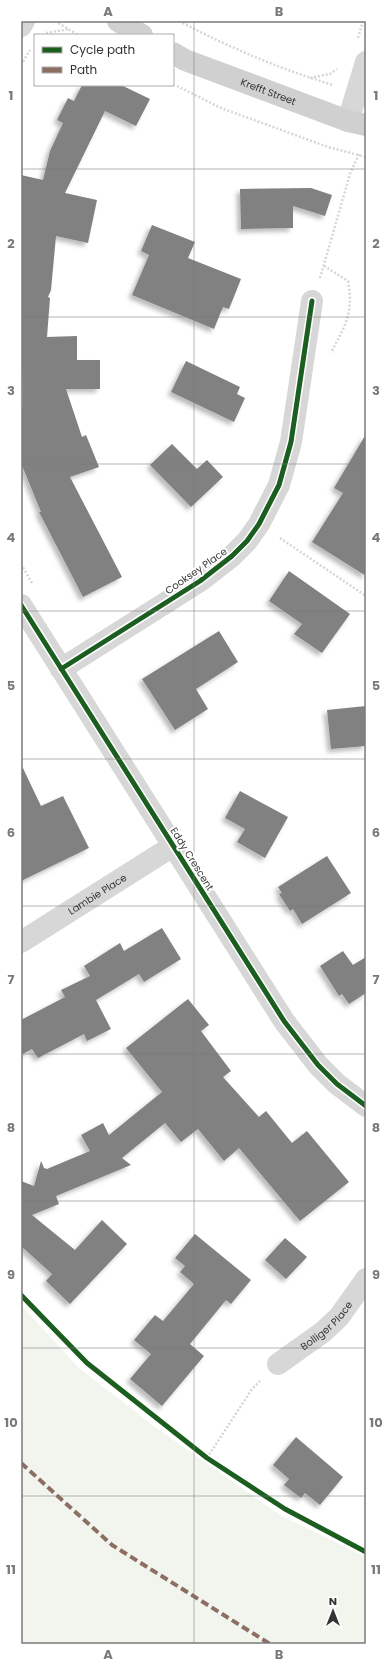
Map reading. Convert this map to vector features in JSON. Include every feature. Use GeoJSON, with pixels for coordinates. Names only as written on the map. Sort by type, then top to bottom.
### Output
{"type":"FeatureCollection","features":[{"type":"Feature","properties":{"kind":"street"},"geometry":{"type":"LineString","coordinates":[[21,26],[24,21]]}},
{"type":"Feature","properties":{"kind":"street"},"geometry":{"type":"LineString","coordinates":[[118,21],[140,34]]}},
{"type":"Feature","properties":{"kind":"street","name":"Krefft Street"},"geometry":{"type":"LineString","coordinates":[[174,54],[185,60],[357,123]]}},
{"type":"Feature","properties":{"kind":"street"},"geometry":{"type":"LineString","coordinates":[[357,123],[366,62]]}},
{"type":"Feature","properties":{"kind":"street","name":"Cooksey Place"},"geometry":{"type":"LineString","coordinates":[[61,669],[200,581],[232,556],[247,541],[259,524],[279,485],[291,442],[312,301]]}},
{"type":"Feature","properties":{"kind":"street","name":"Eddy Crescent"},"geometry":{"type":"LineString","coordinates":[[21,606],[284,1022],[318,1065],[338,1084],[366,1106]]}},
{"type":"Feature","properties":{"kind":"street","name":"Lambie Place"},"geometry":{"type":"LineString","coordinates":[[21,942],[173,846]]}},
{"type":"Feature","properties":{"kind":"street","name":"Bolliger Place"},"geometry":{"type":"LineString","coordinates":[[278,1364],[323,1332],[339,1316],[366,1279]]}},
{"type":"Feature","properties":{"kind":"path"},"geometry":{"type":"LineString","coordinates":[[55,21],[76,34]]}},
{"type":"Feature","properties":{"kind":"path"},"geometry":{"type":"LineString","coordinates":[[179,21],[217,41],[310,78]]}},
{"type":"Feature","properties":{"kind":"path"},"geometry":{"type":"LineString","coordinates":[[42,34],[69,29]]}},
{"type":"Feature","properties":{"kind":"path"},"geometry":{"type":"LineString","coordinates":[[21,65],[31,49]]}},
{"type":"Feature","properties":{"kind":"path"},"geometry":{"type":"LineString","coordinates":[[174,84],[221,108],[328,147],[366,157]]}},
{"type":"Feature","properties":{"kind":"path"},"geometry":{"type":"LineString","coordinates":[[340,150],[357,123]]}},
{"type":"Feature","properties":{"kind":"path"},"geometry":{"type":"LineString","coordinates":[[312,301],[350,174],[358,154]]}},
{"type":"Feature","properties":{"kind":"path"},"geometry":{"type":"LineString","coordinates":[[275,535],[366,596]]}},
{"type":"Feature","properties":{"kind":"path"},"geometry":{"type":"LineString","coordinates":[[207,1458],[252,1389],[278,1364]]}},
{"type":"Feature","properties":{"kind":"path"},"geometry":{"type":"LineString","coordinates":[[201,1454],[214,1463]]}},
{"type":"Feature","properties":{"kind":"shaded area"},"geometry":{"type":"Polygon","coordinates":[[[21,1305],[79,1368],[155,1427],[280,1515],[366,1557],[366,1644],[21,1644],[21,1305]]]}},
{"type":"Feature","properties":{"kind":"building"},"geometry":{"type":"Polygon","coordinates":[[[82,86],[123,86],[150,99],[136,126],[105,111],[65,193],[97,200],[88,243],[56,236],[51,290],[48,297],[50,298],[47,337],[77,336],[77,360],[100,360],[100,389],[66,389],[82,437],[86,435],[99,467],[70,477],[122,577],[83,597],[39,512],[41,512],[21,463],[21,408],[23,407],[21,351],[21,175],[43,180],[50,151],[63,123],[57,120],[68,98],[74,101],[82,86]]]}},
{"type":"Feature","properties":{"kind":"building"},"geometry":{"type":"Polygon","coordinates":[[[311,188],[332,195],[325,216],[293,206],[293,228],[241,229],[240,189],[311,188]]]}},
{"type":"Feature","properties":{"kind":"building"},"geometry":{"type":"Polygon","coordinates":[[[152,225],[195,242],[188,258],[241,279],[229,309],[223,307],[214,329],[132,295],[149,255],[141,251],[152,225]]]}},
{"type":"Feature","properties":{"kind":"building"},"geometry":{"type":"Polygon","coordinates":[[[186,361],[240,387],[237,394],[245,398],[234,422],[171,392],[186,361]]]}},
{"type":"Feature","properties":{"kind":"building"},"geometry":{"type":"Polygon","coordinates":[[[366,434],[366,576],[312,542],[343,493],[334,488],[366,434]]]}},
{"type":"Feature","properties":{"kind":"building"},"geometry":{"type":"Polygon","coordinates":[[[172,444],[197,469],[207,460],[223,477],[191,507],[150,465],[172,444]]]}},
{"type":"Feature","properties":{"kind":"building"},"geometry":{"type":"Polygon","coordinates":[[[289,571],[350,614],[322,653],[294,634],[302,624],[269,601],[289,571]]]}},
{"type":"Feature","properties":{"kind":"building"},"geometry":{"type":"Polygon","coordinates":[[[219,631],[238,662],[196,689],[208,709],[175,730],[142,679],[219,631]]]}},
{"type":"Feature","properties":{"kind":"building"},"geometry":{"type":"Polygon","coordinates":[[[366,706],[366,746],[331,749],[327,710],[366,706]]]}},
{"type":"Feature","properties":{"kind":"building"},"geometry":{"type":"Polygon","coordinates":[[[21,764],[41,806],[63,796],[89,848],[21,881],[21,764]]]}},
{"type":"Feature","properties":{"kind":"building"},"geometry":{"type":"Polygon","coordinates":[[[240,791],[288,817],[265,858],[237,842],[245,829],[225,818],[240,791]]]}},
{"type":"Feature","properties":{"kind":"building"},"geometry":{"type":"Polygon","coordinates":[[[327,856],[351,893],[302,924],[293,909],[290,911],[279,894],[282,893],[278,887],[327,856]]]}},
{"type":"Feature","properties":{"kind":"building"},"geometry":{"type":"Polygon","coordinates":[[[162,928],[181,959],[144,982],[139,974],[96,1000],[111,1029],[87,1041],[84,1034],[38,1058],[32,1049],[21,1055],[21,1020],[65,997],[61,990],[90,976],[84,966],[120,943],[124,951],[162,928]]]}},
{"type":"Feature","properties":{"kind":"building"},"geometry":{"type":"Polygon","coordinates":[[[343,951],[353,965],[366,957],[366,993],[349,1004],[342,994],[339,996],[320,966],[343,951]]]}},
{"type":"Feature","properties":{"kind":"building"},"geometry":{"type":"Polygon","coordinates":[[[188,999],[209,1025],[201,1031],[231,1071],[223,1077],[259,1117],[266,1111],[292,1143],[307,1131],[349,1182],[300,1221],[239,1148],[224,1161],[198,1129],[181,1142],[165,1123],[122,1158],[131,1165],[56,1196],[59,1204],[32,1215],[75,1250],[102,1220],[127,1244],[70,1304],[46,1281],[52,1274],[21,1246],[21,1181],[34,1186],[41,1161],[44,1168],[47,1169],[90,1151],[81,1135],[103,1123],[109,1135],[162,1092],[126,1048],[188,999]]]}},
{"type":"Feature","properties":{"kind":"building"},"geometry":{"type":"Polygon","coordinates":[[[195,1234],[251,1280],[231,1304],[226,1300],[190,1344],[204,1356],[162,1406],[130,1379],[151,1354],[134,1340],[155,1315],[163,1321],[194,1284],[180,1272],[185,1266],[175,1258],[195,1234]]]}},
{"type":"Feature","properties":{"kind":"building"},"geometry":{"type":"Polygon","coordinates":[[[285,1238],[307,1257],[286,1279],[265,1260],[285,1238]]]}},
{"type":"Feature","properties":{"kind":"building"},"geometry":{"type":"Polygon","coordinates":[[[296,1437],[343,1477],[320,1505],[305,1493],[301,1498],[284,1485],[289,1479],[273,1465],[296,1437]]]}},
{"type":"Feature","properties":{"kind":"marked path"},"geometry":{"type":"LineString","coordinates":[[21,1463],[112,1545],[270,1644]]}},
{"type":"Feature","properties":{"kind":"cycle path"},"geometry":{"type":"LineString","coordinates":[[61,669],[200,581],[232,556],[247,541],[259,524],[279,485],[291,442],[312,301]]}},
{"type":"Feature","properties":{"kind":"cycle path"},"geometry":{"type":"LineString","coordinates":[[21,605],[284,1021],[318,1065],[337,1084],[366,1106]]}},
{"type":"Feature","properties":{"kind":"cycle path"},"geometry":{"type":"LineString","coordinates":[[21,1295],[87,1363],[207,1458],[285,1509],[366,1552]]}}]}
